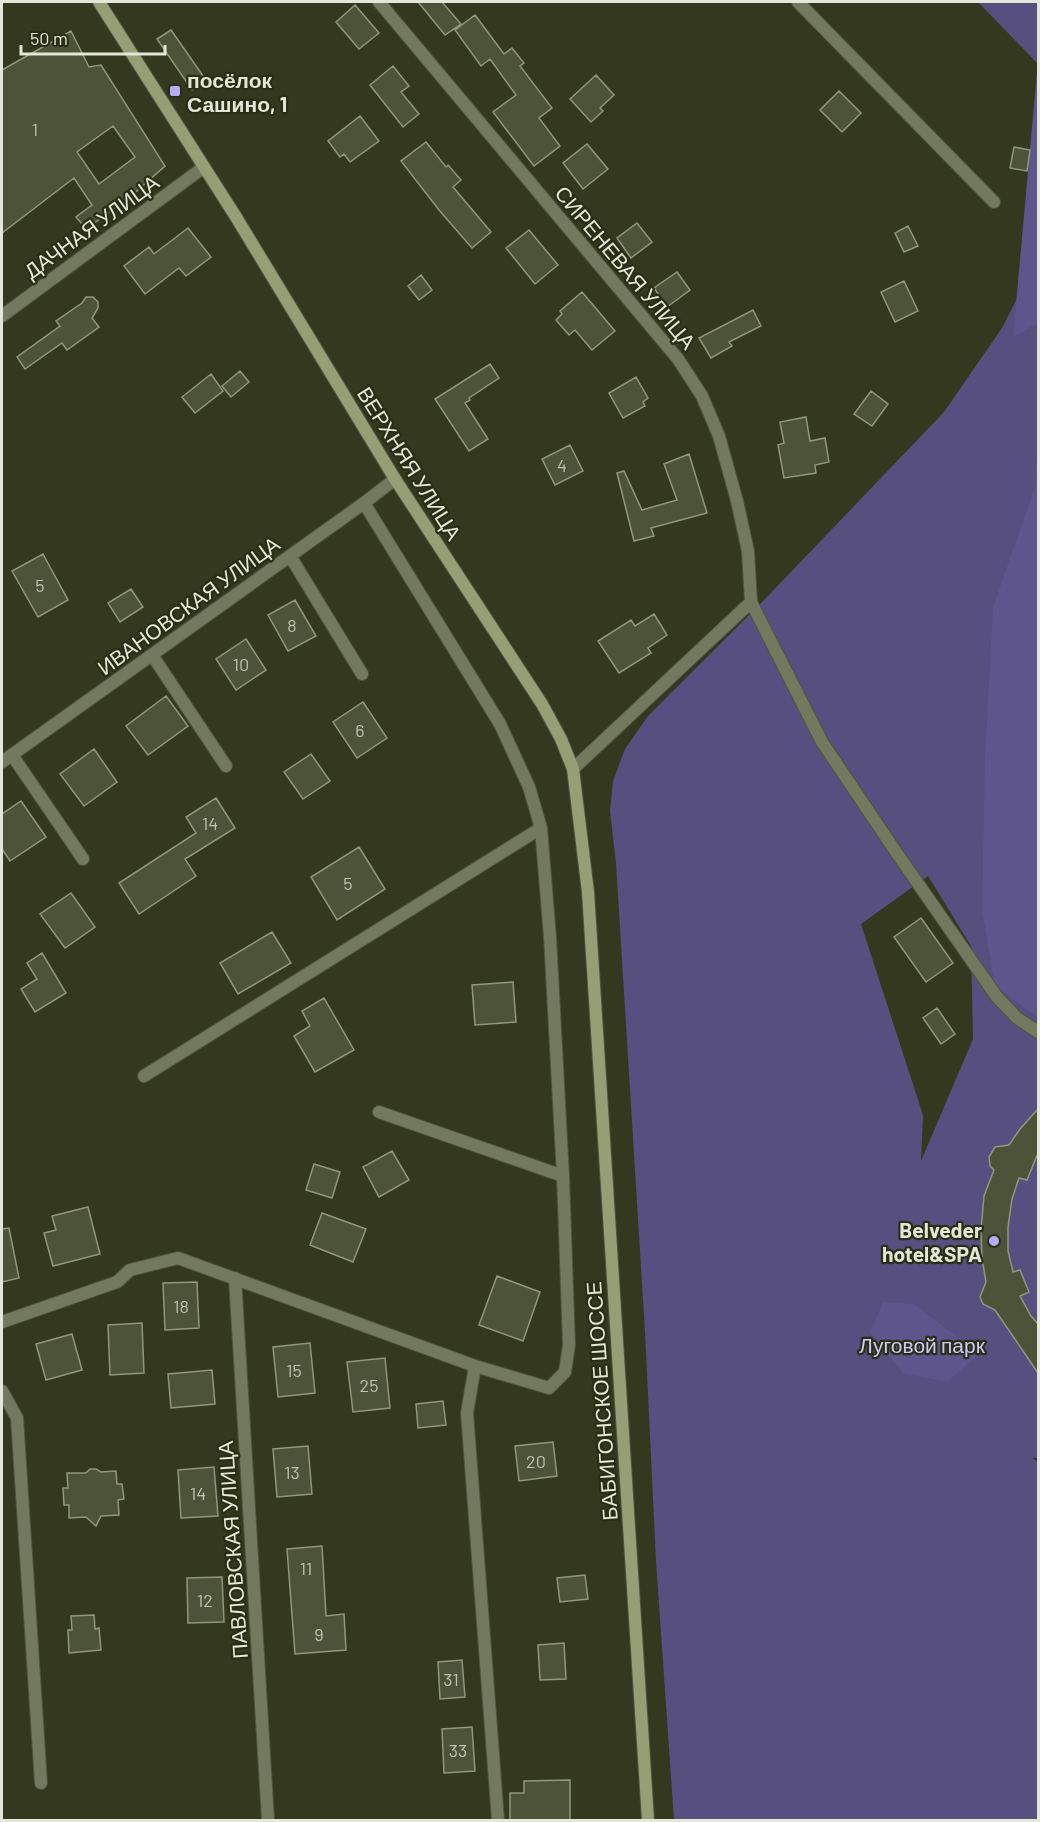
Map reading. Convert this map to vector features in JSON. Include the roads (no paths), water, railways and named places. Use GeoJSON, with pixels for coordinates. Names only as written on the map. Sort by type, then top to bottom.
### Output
{"type":"FeatureCollection","features":[{"type":"Feature","properties":{"kind":"street","name":"ВЕРХНЯЯ УЛИЦА"},"geometry":{"type":"LineString","coordinates":[[99,2],[236,218],[395,479],[542,704],[561,739],[573,769],[588,892],[593,978]]}},
{"type":"Feature","properties":{"kind":"street","name":"СИРЕНЕВАЯ УЛИЦА"},"geometry":{"type":"LineString","coordinates":[[380,2],[678,359],[702,396],[719,436],[737,501],[748,551],[751,602]]}},
{"type":"Feature","properties":{"kind":"street"},"geometry":{"type":"LineString","coordinates":[[798,2],[994,202]]}},
{"type":"Feature","properties":{"kind":"street","name":"ДАЧНАЯ УЛИЦА"},"geometry":{"type":"LineString","coordinates":[[2,316],[204,167]]}},
{"type":"Feature","properties":{"kind":"street","name":"ИВАНОВСКАЯ УЛИЦА"},"geometry":{"type":"LineString","coordinates":[[7,759],[364,504],[395,479]]}},
{"type":"Feature","properties":{"kind":"street"},"geometry":{"type":"LineString","coordinates":[[2,1322],[117,1282],[130,1270],[178,1258],[475,1366],[549,1388],[565,1372],[569,1345],[563,1176],[550,937],[541,828],[529,787],[500,724],[364,504]]}},
{"type":"Feature","properties":{"kind":"street"},"geometry":{"type":"LineString","coordinates":[[290,556],[362,674]]}},
{"type":"Feature","properties":{"kind":"street"},"geometry":{"type":"LineString","coordinates":[[573,769],[751,602],[822,742],[997,997],[1017,1018],[1038,1032]]}},
{"type":"Feature","properties":{"kind":"street"},"geometry":{"type":"LineString","coordinates":[[152,654],[226,765]]}},
{"type":"Feature","properties":{"kind":"street"},"geometry":{"type":"LineString","coordinates":[[7,759],[83,859]]}},
{"type":"Feature","properties":{"kind":"street"},"geometry":{"type":"LineString","coordinates":[[144,1076],[541,828]]}},
{"type":"Feature","properties":{"kind":"street","name":"БАБИГОНСКОЕ ШОССЕ"},"geometry":{"type":"LineString","coordinates":[[593,978],[648,1821]]}},
{"type":"Feature","properties":{"kind":"street"},"geometry":{"type":"LineString","coordinates":[[379,1112],[563,1176]]}},
{"type":"Feature","properties":{"kind":"street","name":"ПАВЛОВСКАЯ УЛИЦА"},"geometry":{"type":"LineString","coordinates":[[235,1278],[268,1821]]}},
{"type":"Feature","properties":{"kind":"street"},"geometry":{"type":"LineString","coordinates":[[475,1366],[467,1413],[498,1821]]}},
{"type":"Feature","properties":{"kind":"street"},"geometry":{"type":"LineString","coordinates":[[2,1390],[17,1418],[41,1783]]}},
{"type":"Feature","properties":{"kind":"place","name":"посёлок Сашино, 1"},"geometry":{"type":"Point","coordinates":[175,91]}},
{"type":"Feature","properties":{"kind":"place","name":"Belveder hotel&SPA"},"geometry":{"type":"Point","coordinates":[994,1241]}},
{"type":"Feature","properties":{"kind":"park label","name":"Луговой парк"},"geometry":{"type":"Point","coordinates":[922,1344]}}]}
